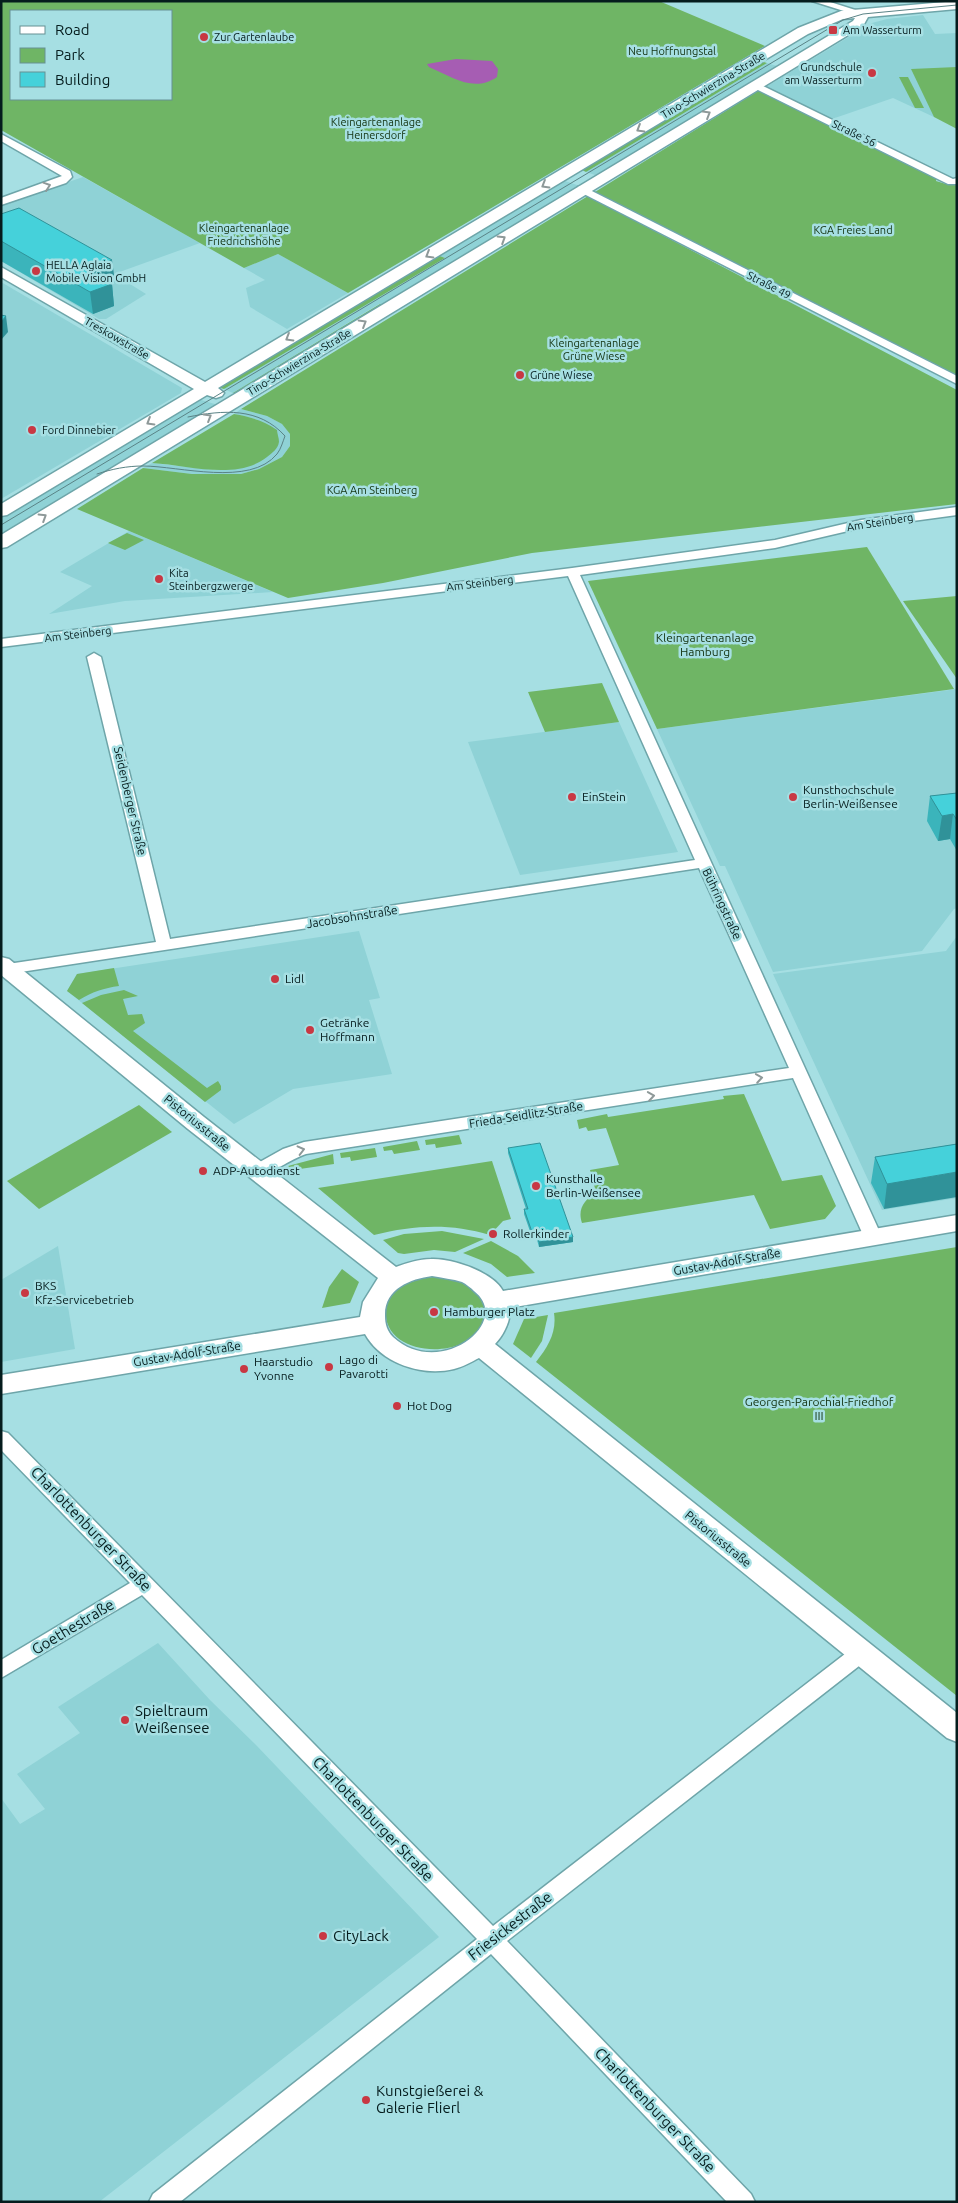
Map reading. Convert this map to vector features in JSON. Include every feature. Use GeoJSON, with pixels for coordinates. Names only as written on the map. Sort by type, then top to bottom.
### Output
{"type":"FeatureCollection","features":[{"type":"Feature","properties":{"kind":"main road","name":"Tino-Schwierzina-Straße"},"geometry":{"type":"LineString","coordinates":[[1,511],[204,388],[803,32],[836,16],[860,8],[957,5]]}},
{"type":"Feature","properties":{"kind":"main road","name":"Tino-Schwierzina-Straße"},"geometry":{"type":"LineString","coordinates":[[1,543],[589,185],[858,24],[860,8]]}},
{"type":"Feature","properties":{"kind":"main road"},"geometry":{"type":"LineString","coordinates":[[568,171],[589,185]]}},
{"type":"Feature","properties":{"kind":"main road","name":"Treskowstraße"},"geometry":{"type":"LineString","coordinates":[[1,271],[204,388],[235,400]]}},
{"type":"Feature","properties":{"kind":"main road","name":"Pistoriusstraße"},"geometry":{"type":"LineString","coordinates":[[3,968],[394,1278]]}},
{"type":"Feature","properties":{"kind":"main road","name":"Gustav-Adolf-Straße"},"geometry":{"type":"LineString","coordinates":[[496,1301],[957,1223]]}},
{"type":"Feature","properties":{"kind":"main road"},"geometry":{"type":"LineString","coordinates":[[425,1268],[452,1269],[470,1275],[486,1285],[496,1301],[499,1313],[496,1328],[481,1346],[465,1356],[452,1360],[438,1361],[411,1358],[388,1346],[380,1338],[372,1324],[373,1304],[381,1290],[394,1278],[412,1270],[425,1268]]}},
{"type":"Feature","properties":{"kind":"main road","name":"Gustav-Adolf-Straße"},"geometry":{"type":"LineString","coordinates":[[1,1385],[372,1324]]}},
{"type":"Feature","properties":{"kind":"main road","name":"Pistoriusstraße"},"geometry":{"type":"LineString","coordinates":[[481,1346],[559,1411],[957,1730]]}},
{"type":"Feature","properties":{"kind":"street"},"geometry":{"type":"LineString","coordinates":[[816,1],[844,9],[860,8]]}},
{"type":"Feature","properties":{"kind":"street"},"geometry":{"type":"LineString","coordinates":[[844,9],[860,8]]}},
{"type":"Feature","properties":{"kind":"street","name":"Straße 56"},"geometry":{"type":"LineString","coordinates":[[755,85],[954,182]]}},
{"type":"Feature","properties":{"kind":"street"},"geometry":{"type":"LineString","coordinates":[[1,137],[66,173],[67,177],[62,181],[1,202]]}},
{"type":"Feature","properties":{"kind":"street","name":"Straße 49"},"geometry":{"type":"LineString","coordinates":[[589,185],[957,382]]}},
{"type":"Feature","properties":{"kind":"street","name":"Am Steinberg"},"geometry":{"type":"LineString","coordinates":[[1,643],[572,572],[775,544],[870,522],[957,511]]}},
{"type":"Feature","properties":{"kind":"street","name":"Bühringstraße"},"geometry":{"type":"LineString","coordinates":[[572,572],[873,1237]]}},
{"type":"Feature","properties":{"kind":"street","name":"Seidenberger Straße"},"geometry":{"type":"LineString","coordinates":[[94,657],[164,945]]}},
{"type":"Feature","properties":{"kind":"street","name":"Jacobsohnstraße"},"geometry":{"type":"LineString","coordinates":[[3,968],[704,863]]}},
{"type":"Feature","properties":{"kind":"street","name":"Frieda-Seidlitz-Straße"},"geometry":{"type":"LineString","coordinates":[[257,1171],[289,1153],[304,1148],[798,1072]]}},
{"type":"Feature","properties":{"kind":"street","name":"Charlottenburger Straße"},"geometry":{"type":"LineString","coordinates":[[1,1438],[492,1940],[744,2202]]}},
{"type":"Feature","properties":{"kind":"street","name":"Goethestraße"},"geometry":{"type":"LineString","coordinates":[[1,1670],[144,1584]]}},
{"type":"Feature","properties":{"kind":"street","name":"Friesickestraße"},"geometry":{"type":"LineString","coordinates":[[161,2202],[492,1940],[860,1653]]}},
{"type":"Feature","properties":{"kind":"shaded area","name":"Grundschule am Wasserturm"},"geometry":{"type":"Polygon","coordinates":[[[923,15],[935,34],[957,33],[957,116],[934,117],[893,98],[832,119],[766,87],[872,23],[887,19],[923,15]]]}},
{"type":"Feature","properties":{"kind":"shaded area"},"geometry":{"type":"Polygon","coordinates":[[[456,59],[492,61],[498,69],[497,77],[488,82],[471,84],[455,79],[429,67],[427,64],[456,59]]]}},
{"type":"Feature","properties":{"kind":"shaded area"},"geometry":{"type":"Polygon","coordinates":[[[767,63],[780,67],[598,176],[586,172],[767,63]]]}},
{"type":"Feature","properties":{"kind":"shaded area"},"geometry":{"type":"Polygon","coordinates":[[[83,177],[200,243],[114,274],[146,294],[106,319],[99,319],[1,261],[2,205],[83,177]]]}},
{"type":"Feature","properties":{"kind":"shaded area"},"geometry":{"type":"Polygon","coordinates":[[[562,180],[580,186],[383,306],[379,304],[233,393],[224,389],[445,258],[437,255],[562,180]]]}},
{"type":"Feature","properties":{"kind":"shaded area"},"geometry":{"type":"Polygon","coordinates":[[[278,254],[348,293],[287,329],[250,307],[246,288],[265,280],[244,268],[278,254]]]}},
{"type":"Feature","properties":{"kind":"shaded area"},"geometry":{"type":"Polygon","coordinates":[[[1,282],[182,388],[181,393],[1,499],[1,282]]]}},
{"type":"Feature","properties":{"kind":"shaded area"},"geometry":{"type":"Polygon","coordinates":[[[198,399],[218,405],[1,539],[1,515],[198,399]]]}},
{"type":"Feature","properties":{"kind":"shaded area"},"geometry":{"type":"Polygon","coordinates":[[[241,409],[267,416],[282,424],[290,434],[290,446],[282,457],[259,469],[241,474],[192,474],[143,468],[152,463],[215,470],[263,459],[275,450],[279,442],[256,419],[234,414],[241,409]]]}},
{"type":"Feature","properties":{"kind":"shaded area","name":"Kita Steinbergzwerge"},"geometry":{"type":"Polygon","coordinates":[[[129,531],[273,592],[125,601],[49,614],[92,586],[60,572],[129,531]]]}},
{"type":"Feature","properties":{"kind":"shaded area","name":"Kunsthochschule Berlin-Weißensee"},"geometry":{"type":"Polygon","coordinates":[[[957,689],[957,908],[954,909],[922,951],[773,972],[725,866],[720,866],[657,729],[957,689]]]}},
{"type":"Feature","properties":{"kind":"shaded area","name":"EinStein"},"geometry":{"type":"Polygon","coordinates":[[[619,722],[678,852],[520,875],[468,742],[619,722]]]}},
{"type":"Feature","properties":{"kind":"shaded area"},"geometry":{"type":"Polygon","coordinates":[[[359,931],[380,998],[369,1000],[392,1074],[293,1089],[234,1124],[67,991],[77,974],[359,931]]]}},
{"type":"Feature","properties":{"kind":"shaded area"},"geometry":{"type":"Polygon","coordinates":[[[957,936],[957,1198],[882,1210],[773,974],[946,951],[957,936]]]}},
{"type":"Feature","properties":{"kind":"shaded area"},"geometry":{"type":"Polygon","coordinates":[[[58,1246],[75,1349],[1,1362],[1,1280],[58,1246]]]}},
{"type":"Feature","properties":{"kind":"shaded area"},"geometry":{"type":"Polygon","coordinates":[[[158,1643],[210,1700],[257,1746],[439,1937],[99,2202],[1,2202],[1,1798],[20,1824],[45,1809],[17,1774],[80,1733],[58,1707],[158,1643]]]}},
{"type":"Feature","properties":{"kind":"green space","name":"Kleingartenanlage Heinersdorf"},"geometry":{"type":"Polygon","coordinates":[[[1,1],[659,1],[765,46],[348,293],[278,254],[244,268],[1,130],[1,1]]]}},
{"type":"Feature","properties":{"kind":"green space"},"geometry":{"type":"Polygon","coordinates":[[[760,61],[767,63],[586,172],[582,170],[760,61]]]}},
{"type":"Feature","properties":{"kind":"green space"},"geometry":{"type":"Polygon","coordinates":[[[957,67],[957,129],[934,117],[911,69],[957,67]]]}},
{"type":"Feature","properties":{"kind":"green space"},"geometry":{"type":"Polygon","coordinates":[[[899,77],[908,77],[924,108],[915,108],[899,77]]]}},
{"type":"Feature","properties":{"kind":"green space","name":"KGA Freies Land"},"geometry":{"type":"Polygon","coordinates":[[[758,91],[764,92],[937,177],[936,181],[946,184],[957,184],[957,378],[595,192],[758,91]]]}},
{"type":"Feature","properties":{"kind":"green space","name":"Kleingartenanlage Grüne Wiese"},"geometry":{"type":"Polygon","coordinates":[[[588,196],[957,390],[957,504],[532,553],[383,583],[288,598],[77,509],[143,468],[192,474],[241,474],[259,469],[282,457],[290,446],[290,434],[282,424],[267,416],[241,409],[588,196]]]}},
{"type":"Feature","properties":{"kind":"green space"},"geometry":{"type":"Polygon","coordinates":[[[437,255],[445,258],[224,389],[217,387],[437,255]]]}},
{"type":"Feature","properties":{"kind":"green space"},"geometry":{"type":"Polygon","coordinates":[[[380,304],[383,306],[237,394],[233,393],[380,304]]]}},
{"type":"Feature","properties":{"kind":"green space"},"geometry":{"type":"Polygon","coordinates":[[[234,414],[256,419],[277,430],[279,442],[274,451],[255,464],[226,470],[152,463],[234,414]]]}},
{"type":"Feature","properties":{"kind":"green space"},"geometry":{"type":"Polygon","coordinates":[[[127,533],[144,540],[125,550],[108,543],[127,533]]]}},
{"type":"Feature","properties":{"kind":"green space","name":"Kleingartenanlage Hamburg"},"geometry":{"type":"Polygon","coordinates":[[[867,547],[954,689],[657,729],[588,581],[867,547]]]}},
{"type":"Feature","properties":{"kind":"green space"},"geometry":{"type":"Polygon","coordinates":[[[957,596],[957,679],[903,601],[957,596]]]}},
{"type":"Feature","properties":{"kind":"green space"},"geometry":{"type":"Polygon","coordinates":[[[602,683],[619,722],[545,732],[528,692],[602,683]]]}},
{"type":"Feature","properties":{"kind":"green space"},"geometry":{"type":"Polygon","coordinates":[[[114,968],[119,986],[98,991],[79,1000],[67,991],[77,974],[114,968]]]}},
{"type":"Feature","properties":{"kind":"green space"},"geometry":{"type":"Polygon","coordinates":[[[124,990],[138,996],[123,999],[128,1015],[142,1014],[145,1023],[133,1031],[207,1088],[218,1081],[221,1090],[205,1102],[82,1003],[101,995],[124,990]]]}},
{"type":"Feature","properties":{"kind":"green space"},"geometry":{"type":"Polygon","coordinates":[[[744,1094],[782,1181],[822,1175],[836,1206],[825,1219],[770,1229],[754,1195],[582,1223],[581,1209],[588,1198],[596,1192],[590,1170],[619,1165],[606,1128],[588,1131],[586,1127],[579,1129],[577,1120],[607,1114],[608,1117],[724,1099],[723,1096],[744,1094]]]}},
{"type":"Feature","properties":{"kind":"green space"},"geometry":{"type":"Polygon","coordinates":[[[139,1105],[172,1132],[39,1209],[7,1181],[139,1105]]]}},
{"type":"Feature","properties":{"kind":"green space"},"geometry":{"type":"Polygon","coordinates":[[[459,1135],[462,1144],[436,1148],[435,1144],[426,1145],[425,1140],[459,1135]]]}},
{"type":"Feature","properties":{"kind":"green space"},"geometry":{"type":"Polygon","coordinates":[[[417,1141],[420,1150],[394,1154],[392,1150],[384,1151],[383,1147],[417,1141]]]}},
{"type":"Feature","properties":{"kind":"green space"},"geometry":{"type":"Polygon","coordinates":[[[375,1148],[377,1157],[351,1161],[350,1157],[341,1158],[340,1153],[375,1148]]]}},
{"type":"Feature","properties":{"kind":"green space"},"geometry":{"type":"Polygon","coordinates":[[[333,1154],[334,1164],[293,1170],[288,1166],[333,1154]]]}},
{"type":"Feature","properties":{"kind":"green space"},"geometry":{"type":"Polygon","coordinates":[[[492,1161],[511,1219],[503,1221],[490,1235],[446,1227],[418,1227],[374,1235],[318,1188],[492,1161]]]}},
{"type":"Feature","properties":{"kind":"green space"},"geometry":{"type":"Polygon","coordinates":[[[442,1231],[484,1239],[455,1252],[434,1250],[404,1254],[398,1253],[383,1240],[404,1234],[442,1231]]]}},
{"type":"Feature","properties":{"kind":"green space"},"geometry":{"type":"Polygon","coordinates":[[[491,1241],[518,1256],[535,1273],[507,1277],[491,1264],[463,1253],[491,1241]]]}},
{"type":"Feature","properties":{"kind":"green space","name":"Georgen-Parochial-Friedhof III"},"geometry":{"type":"Polygon","coordinates":[[[957,1247],[957,1696],[536,1362],[551,1339],[555,1320],[554,1313],[957,1247]]]}},
{"type":"Feature","properties":{"kind":"green space"},"geometry":{"type":"Polygon","coordinates":[[[342,1269],[359,1282],[350,1303],[322,1308],[329,1287],[342,1269]]]}},
{"type":"Feature","properties":{"kind":"green space"},"geometry":{"type":"Polygon","coordinates":[[[433,1277],[453,1279],[469,1287],[483,1304],[485,1315],[482,1326],[472,1338],[458,1345],[442,1349],[425,1349],[409,1345],[396,1337],[388,1325],[386,1309],[388,1301],[397,1290],[411,1282],[433,1277]]]}},
{"type":"Feature","properties":{"kind":"green space"},"geometry":{"type":"Polygon","coordinates":[[[548,1315],[542,1341],[531,1358],[513,1344],[524,1319],[548,1315]]]}},
{"type":"Feature","properties":{"kind":"building"},"geometry":{"type":"Polygon","coordinates":[[[19,208],[112,260],[87,270],[112,284],[90,292],[1,241],[1,214],[19,208]]]}},
{"type":"Feature","properties":{"kind":"building"},"geometry":{"type":"Polygon","coordinates":[[[1,315],[6,316],[1,322],[1,315]]]}},
{"type":"Feature","properties":{"kind":"building"},"geometry":{"type":"Polygon","coordinates":[[[957,793],[957,820],[953,814],[942,816],[930,796],[957,793]]]}},
{"type":"Feature","properties":{"kind":"building","name":"Kunsthalle Berlin-Weißensee"},"geometry":{"type":"Polygon","coordinates":[[[540,1143],[573,1237],[539,1242],[536,1232],[532,1232],[524,1209],[528,1209],[508,1148],[540,1143]]]}},
{"type":"Feature","properties":{"kind":"building"},"geometry":{"type":"Polygon","coordinates":[[[957,1144],[957,1172],[887,1184],[875,1157],[957,1144]]]}},
{"type":"Feature","properties":{"kind":"tram line"},"geometry":{"type":"LineString","coordinates":[[1,525],[843,20],[863,14],[957,5]]}},
{"type":"Feature","properties":{"kind":"tram line"},"geometry":{"type":"LineString","coordinates":[[97,474],[137,466],[213,472],[250,470],[265,464],[277,454],[285,436],[275,427],[252,415],[227,412],[188,417]]}},
{"type":"Feature","properties":{"kind":"place","name":"Am Wasserturm"},"geometry":{"type":"Point","coordinates":[833,30]}},
{"type":"Feature","properties":{"kind":"place","name":"Zur Gartenlaube"},"geometry":{"type":"Point","coordinates":[204,37]}},
{"type":"Feature","properties":{"kind":"place","name":"Grundschule am Wasserturm"},"geometry":{"type":"Point","coordinates":[872,73]}},
{"type":"Feature","properties":{"kind":"place","name":"HELLA Aglaia Mobile Vision GmbH"},"geometry":{"type":"Point","coordinates":[36,271]}},
{"type":"Feature","properties":{"kind":"place","name":"Grüne Wiese"},"geometry":{"type":"Point","coordinates":[520,375]}},
{"type":"Feature","properties":{"kind":"place","name":"Ford Dinnebier"},"geometry":{"type":"Point","coordinates":[32,430]}},
{"type":"Feature","properties":{"kind":"place","name":"Kita Steinbergzwerge"},"geometry":{"type":"Point","coordinates":[159,579]}},
{"type":"Feature","properties":{"kind":"place","name":"EinStein"},"geometry":{"type":"Point","coordinates":[572,797]}},
{"type":"Feature","properties":{"kind":"place","name":"Kunsthochschule Berlin-Weißensee"},"geometry":{"type":"Point","coordinates":[793,797]}},
{"type":"Feature","properties":{"kind":"place","name":"Lidl"},"geometry":{"type":"Point","coordinates":[275,979]}},
{"type":"Feature","properties":{"kind":"place","name":"Getränke Hoffmann"},"geometry":{"type":"Point","coordinates":[310,1030]}},
{"type":"Feature","properties":{"kind":"place","name":"ADP-Autodienst"},"geometry":{"type":"Point","coordinates":[203,1171]}},
{"type":"Feature","properties":{"kind":"place","name":"Kunsthalle Berlin-Weißensee"},"geometry":{"type":"Point","coordinates":[536,1186]}},
{"type":"Feature","properties":{"kind":"place","name":"Rollerkinder"},"geometry":{"type":"Point","coordinates":[493,1234]}},
{"type":"Feature","properties":{"kind":"place","name":"BKS Kfz-Servicebetrieb"},"geometry":{"type":"Point","coordinates":[25,1293]}},
{"type":"Feature","properties":{"kind":"place","name":"Hamburger Platz"},"geometry":{"type":"Point","coordinates":[434,1312]}},
{"type":"Feature","properties":{"kind":"place","name":"Lago di Pavarotti"},"geometry":{"type":"Point","coordinates":[329,1367]}},
{"type":"Feature","properties":{"kind":"place","name":"Haarstudio Yvonne"},"geometry":{"type":"Point","coordinates":[244,1369]}},
{"type":"Feature","properties":{"kind":"place","name":"Hot Dog"},"geometry":{"type":"Point","coordinates":[397,1406]}},
{"type":"Feature","properties":{"kind":"place","name":"Spieltraum Weißensee"},"geometry":{"type":"Point","coordinates":[125,1720]}},
{"type":"Feature","properties":{"kind":"place","name":"CityLack"},"geometry":{"type":"Point","coordinates":[323,1936]}},
{"type":"Feature","properties":{"kind":"place","name":"Kunstgießerei & Galerie Flierl"},"geometry":{"type":"Point","coordinates":[366,2100]}},
{"type":"Feature","properties":{"kind":"park label","name":"Neu Hoffnungstal"},"geometry":{"type":"Point","coordinates":[672,51]}},
{"type":"Feature","properties":{"kind":"park label","name":"Kleingartenanlage Friedrichshöhe"},"geometry":{"type":"Point","coordinates":[244,234]}},
{"type":"Feature","properties":{"kind":"park label","name":"KGA Am Steinberg"},"geometry":{"type":"Point","coordinates":[372,490]}}]}
